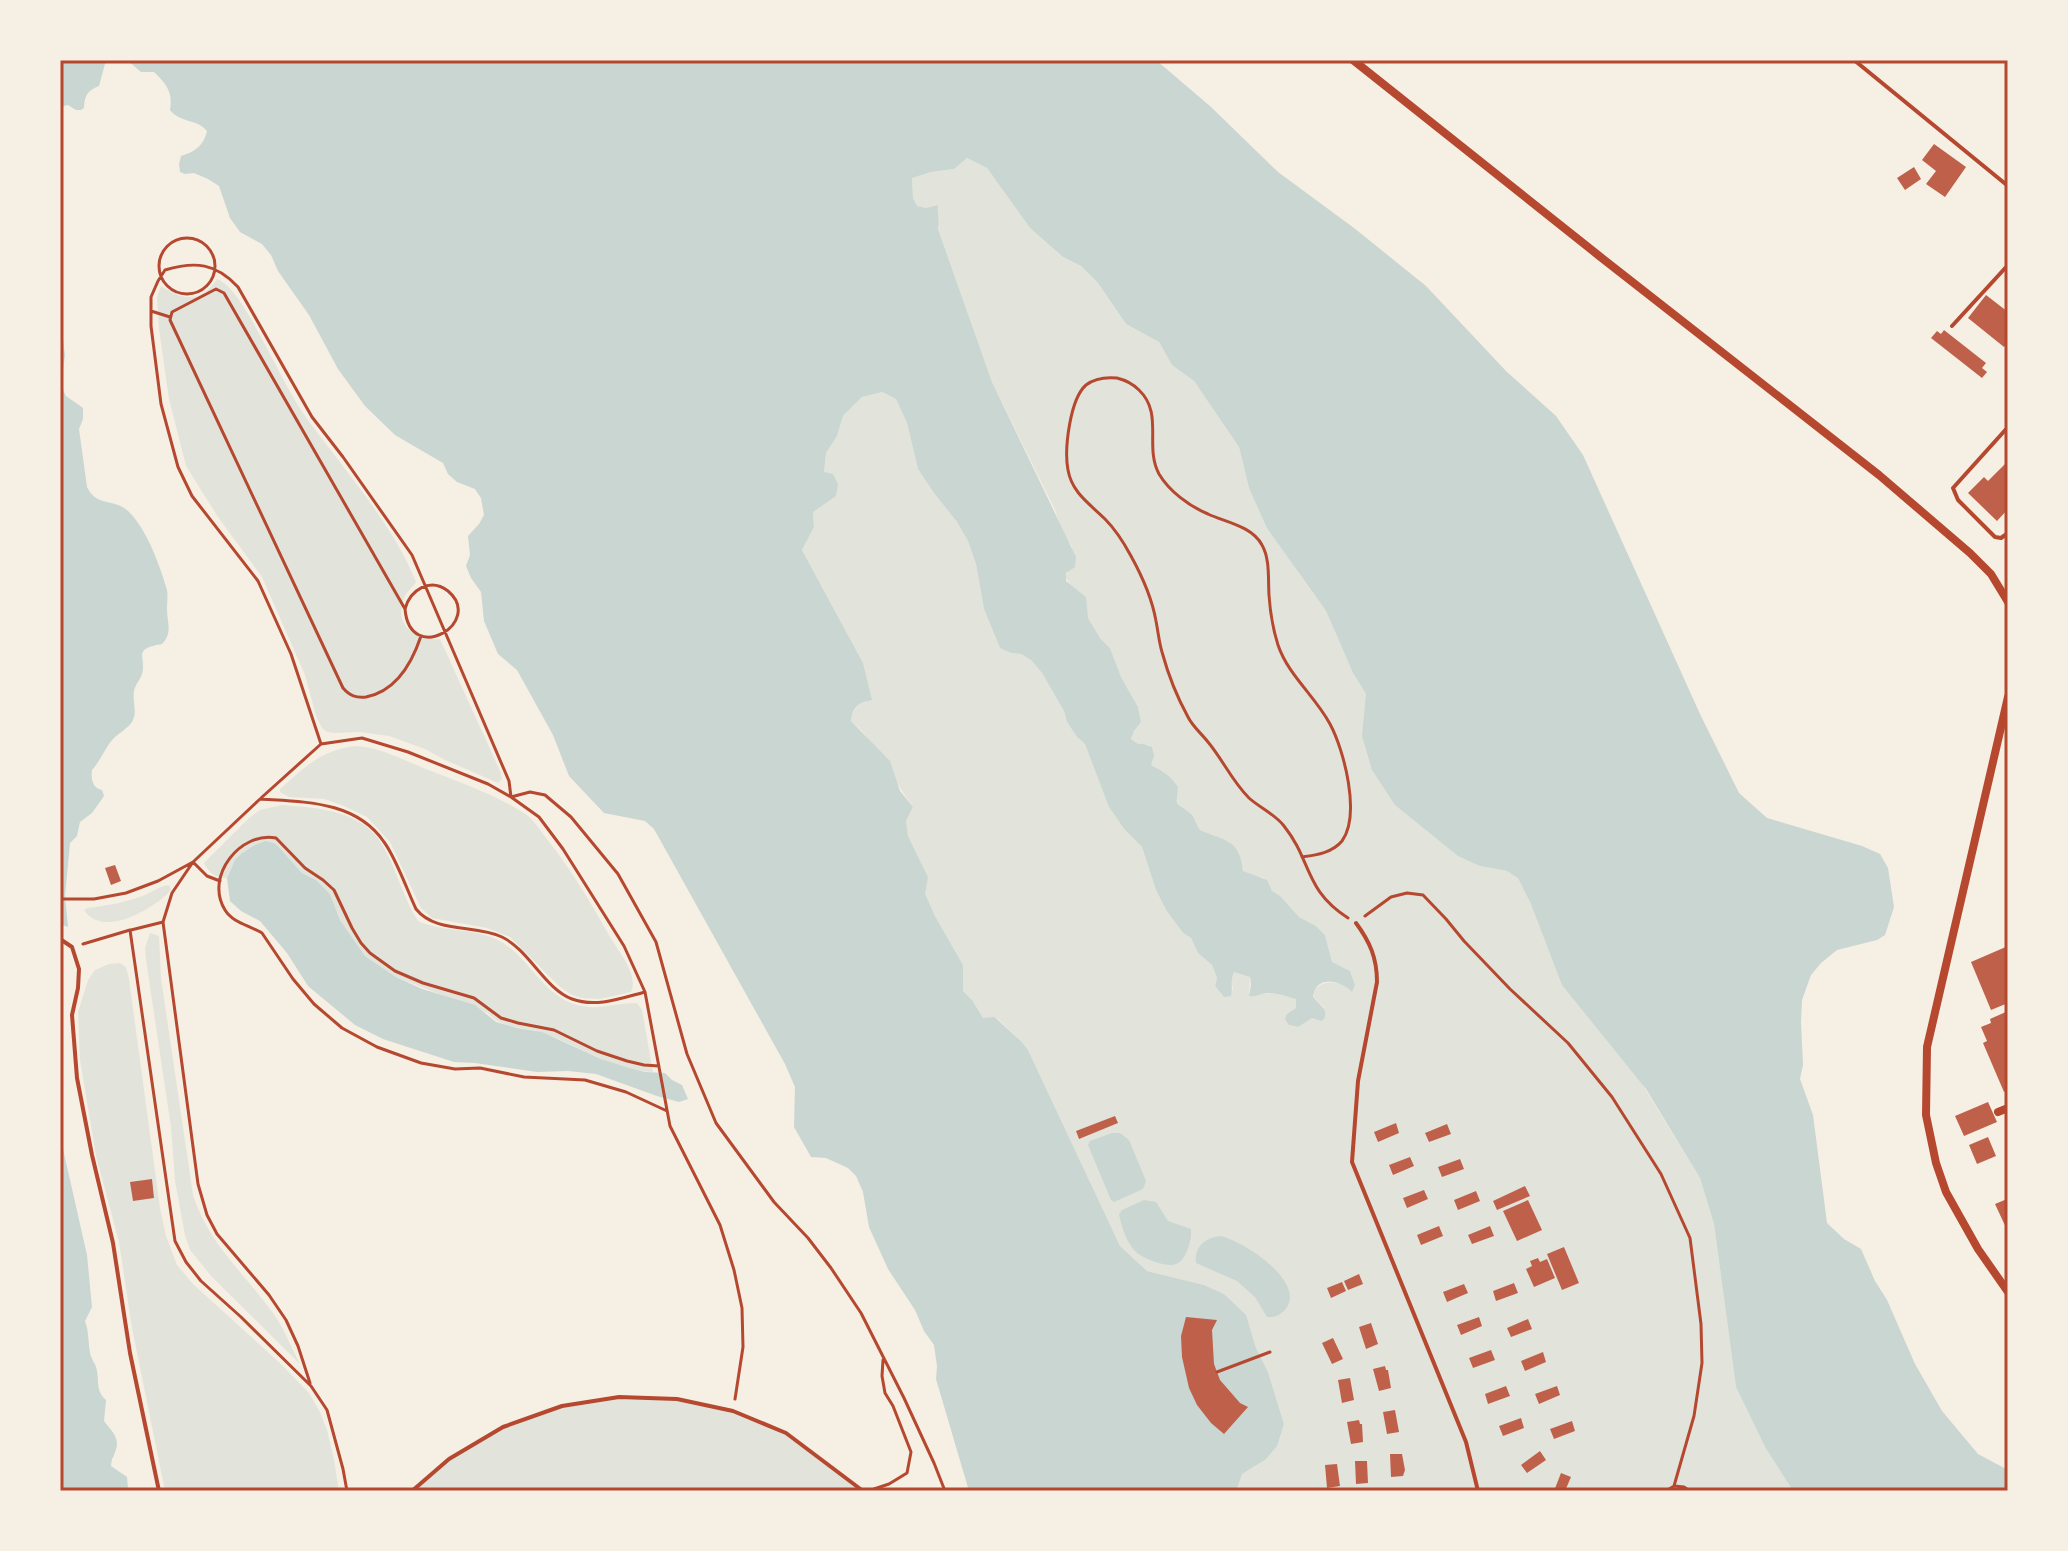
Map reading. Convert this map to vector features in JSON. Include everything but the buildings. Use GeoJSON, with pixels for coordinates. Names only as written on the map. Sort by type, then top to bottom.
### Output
{"type":"FeatureCollection","features":[{"type":"Feature","properties":{"kind":"street"},"geometry":{"type":"LineString","coordinates":[[1353,60],[1879,475],[1970,553],[1991,574],[2008,602]]}},
{"type":"Feature","properties":{"kind":"street"},"geometry":{"type":"LineString","coordinates":[[2008,697],[1927,1047],[1926,1115],[1946,1192],[1978,1249],[2008,1292]]}},
{"type":"Feature","properties":{"kind":"street"},"geometry":{"type":"LineString","coordinates":[[1998,1112],[2008,1108]]}},
{"type":"Feature","properties":{"kind":"lane"},"geometry":{"type":"LineString","coordinates":[[1854,60],[2008,186]]}},
{"type":"Feature","properties":{"kind":"lane"},"geometry":{"type":"LineString","coordinates":[[1952,326],[2008,265]]}},
{"type":"Feature","properties":{"kind":"lane"},"geometry":{"type":"LineString","coordinates":[[2008,427],[1953,488],[1958,500],[1995,537],[2001,538],[2008,533]]}},
{"type":"Feature","properties":{"kind":"lane"},"geometry":{"type":"LineString","coordinates":[[1356,923],[1371,944],[1377,965],[1377,982],[1358,1081],[1352,1162],[1466,1442],[1478,1491]]}},
{"type":"Feature","properties":{"kind":"lane"},"geometry":{"type":"LineString","coordinates":[[60,939],[72,947],[79,969],[72,1015],[77,1078],[113,1243],[130,1353],[159,1491]]}},
{"type":"Feature","properties":{"kind":"lane"},"geometry":{"type":"LineString","coordinates":[[412,1491],[449,1459],[503,1427],[562,1406],[619,1397],[677,1399],[733,1411],[786,1433],[863,1491]]}},
{"type":"Feature","properties":{"kind":"path"},"geometry":{"type":"LineString","coordinates":[[189,238],[198,240],[212,252],[216,270],[207,286],[200,291],[182,294],[173,290],[161,277],[160,258],[171,243],[189,238]]}},
{"type":"Feature","properties":{"kind":"path"},"geometry":{"type":"LineString","coordinates":[[321,744],[291,654],[258,581],[192,496],[178,467],[161,404],[151,311],[151,297],[165,270],[194,264],[227,275],[238,287],[312,417],[412,555],[509,781],[511,797]]}},
{"type":"Feature","properties":{"kind":"path"},"geometry":{"type":"LineString","coordinates":[[170,317],[172,312],[216,289],[224,293],[405,609],[409,625],[421,636],[438,637],[452,627],[457,610],[450,593],[443,588],[426,586],[411,594],[405,609]]}},
{"type":"Feature","properties":{"kind":"path"},"geometry":{"type":"LineString","coordinates":[[151,311],[170,317],[346,692],[352,696],[370,696],[390,687],[412,660],[421,636]]}},
{"type":"Feature","properties":{"kind":"path"},"geometry":{"type":"LineString","coordinates":[[1302,857],[1329,850],[1345,836],[1350,814],[1348,781],[1338,740],[1331,726],[1312,696],[1292,673],[1279,646],[1270,607],[1267,556],[1251,534],[1235,524],[1205,513],[1168,486],[1158,472],[1153,456],[1152,415],[1146,397],[1125,381],[1096,379],[1084,387],[1074,404],[1068,436],[1070,478],[1081,497],[1120,537],[1140,573],[1154,613],[1165,664],[1191,722],[1248,796],[1285,827],[1325,901],[1356,923],[1391,897],[1407,893],[1423,895],[1510,989],[1568,1043],[1612,1097],[1661,1174],[1690,1238],[1701,1324],[1702,1363],[1694,1416],[1674,1486]]}},
{"type":"Feature","properties":{"kind":"path"},"geometry":{"type":"LineString","coordinates":[[311,1386],[286,1320],[217,1234],[207,1215],[198,1184],[163,922],[172,893],[193,862],[260,799],[321,744],[362,738],[488,784],[539,817],[563,849],[624,946],[645,992],[670,1126],[720,1225],[734,1270],[742,1308],[743,1347],[733,1411]]}},
{"type":"Feature","properties":{"kind":"path"},"geometry":{"type":"LineString","coordinates":[[511,797],[530,792],[545,795],[571,817],[618,874],[656,942],[687,1054],[716,1123],[774,1202],[831,1268],[861,1313],[884,1356],[945,1491]]}},
{"type":"Feature","properties":{"kind":"path"},"geometry":{"type":"LineString","coordinates":[[260,799],[323,804],[352,813],[372,827],[386,844],[423,918],[435,924],[480,929],[502,937],[569,999],[586,1003],[602,1002],[645,992]]}},
{"type":"Feature","properties":{"kind":"path"},"geometry":{"type":"LineString","coordinates":[[659,1066],[627,1061],[597,1051],[554,1030],[501,1018],[474,998],[395,971],[361,943],[334,890],[305,868],[276,838],[259,837],[249,841],[238,848],[223,870],[219,892],[226,912],[241,924],[262,933],[314,1004],[342,1028],[377,1047],[421,1063],[455,1069],[480,1068],[524,1077],[585,1080],[626,1092],[668,1111]]}},
{"type":"Feature","properties":{"kind":"path"},"geometry":{"type":"LineString","coordinates":[[193,862],[207,876],[220,881]]}},
{"type":"Feature","properties":{"kind":"path"},"geometry":{"type":"LineString","coordinates":[[60,899],[94,899],[126,893],[158,881],[193,862]]}},
{"type":"Feature","properties":{"kind":"path"},"geometry":{"type":"LineString","coordinates":[[72,947],[163,922]]}},
{"type":"Feature","properties":{"kind":"path"},"geometry":{"type":"LineString","coordinates":[[130,930],[175,1241],[201,1281],[311,1386],[327,1410],[347,1491]]}},
{"type":"Feature","properties":{"kind":"path"},"geometry":{"type":"LineString","coordinates":[[1217,1372],[1270,1352]]}},
{"type":"Feature","properties":{"kind":"path"},"geometry":{"type":"LineString","coordinates":[[870,1491],[907,1473],[911,1452],[885,1393],[882,1376],[884,1356]]}},
{"type":"Feature","properties":{"kind":"path"},"geometry":{"type":"LineString","coordinates":[[1666,1491],[1674,1486],[1690,1491]]}},
{"type":"Feature","properties":{"kind":"shaded area"},"geometry":{"type":"Polygon","coordinates":[[[60,60],[106,60],[99,86],[87,94],[81,110],[68,105],[60,107],[60,60]]]}},
{"type":"Feature","properties":{"kind":"shaded area"},"geometry":{"type":"Polygon","coordinates":[[[127,60],[1156,60],[1211,107],[1278,172],[1426,286],[1506,371],[1556,416],[1583,455],[1739,793],[1767,818],[1880,854],[1888,868],[1894,907],[1885,935],[1837,950],[1811,975],[1802,1000],[1803,1065],[1800,1079],[1813,1115],[1827,1223],[1861,1249],[1915,1364],[1942,1411],[1978,1454],[2008,1470],[2008,1491],[1793,1491],[1765,1447],[1736,1387],[1714,1224],[1700,1178],[1646,1089],[1562,985],[1518,878],[1507,871],[1480,866],[1458,856],[1395,805],[1372,770],[1362,736],[1366,694],[1353,673],[1326,611],[1267,528],[1249,488],[1239,447],[1194,381],[1172,365],[1159,342],[1126,324],[1098,283],[1081,266],[1063,257],[1030,228],[987,168],[967,158],[954,169],[912,178],[913,198],[917,206],[926,208],[938,205],[938,229],[992,382],[1076,557],[1075,567],[1066,573],[1066,581],[1086,597],[1088,618],[1110,648],[1121,677],[1138,707],[1141,722],[1131,739],[1152,747],[1154,756],[1151,765],[1175,783],[1178,787],[1177,804],[1192,815],[1200,830],[1235,847],[1243,871],[1267,880],[1272,891],[1299,917],[1325,935],[1332,962],[1350,971],[1355,985],[1352,992],[1335,982],[1319,985],[1313,996],[1324,1009],[1324,1019],[1312,1018],[1298,1027],[1289,1025],[1285,1019],[1296,1008],[1296,999],[1272,993],[1249,996],[1250,977],[1234,972],[1231,996],[1224,997],[1215,986],[1217,978],[1212,965],[1198,953],[1191,938],[1183,933],[1166,910],[1142,847],[1109,807],[1085,744],[1067,722],[1042,673],[1021,654],[1000,648],[984,609],[976,564],[968,541],[918,469],[907,423],[896,399],[882,392],[862,397],[843,416],[837,436],[826,453],[824,472],[833,474],[838,484],[836,496],[813,512],[814,527],[802,550],[863,663],[872,700],[857,706],[851,721],[890,761],[900,791],[913,807],[906,821],[908,836],[928,877],[925,894],[963,965],[963,991],[983,1018],[995,1017],[1028,1050],[1120,1246],[1147,1271],[1204,1285],[1224,1294],[1246,1315],[1284,1424],[1277,1446],[1265,1460],[1242,1474],[1236,1491],[969,1491],[936,1379],[934,1345],[888,1269],[869,1227],[863,1192],[856,1176],[848,1168],[826,1158],[811,1157],[794,1127],[795,1087],[785,1064],[654,829],[645,821],[604,813],[569,776],[553,735],[517,670],[498,654],[484,621],[481,592],[466,566],[470,555],[468,536],[484,515],[481,498],[475,489],[457,482],[448,474],[443,463],[395,435],[365,406],[338,369],[271,255],[262,244],[240,232],[230,218],[219,186],[194,173],[180,172],[181,156],[198,147],[207,131],[199,124],[174,114],[170,110],[170,94],[162,81],[154,72],[141,72],[127,60]]]}},
{"type":"Feature","properties":{"kind":"shaded area"},"geometry":{"type":"Polygon","coordinates":[[[967,158],[987,168],[1030,228],[1063,257],[1081,266],[1098,283],[1126,324],[1159,342],[1172,365],[1194,381],[1239,447],[1249,488],[1300,575],[1326,611],[1353,673],[1366,694],[1395,805],[1480,866],[1507,871],[1518,877],[1531,904],[1700,1178],[1714,1224],[1736,1387],[1765,1447],[1793,1491],[1236,1491],[1242,1474],[1265,1460],[1284,1424],[1246,1316],[1224,1294],[1204,1285],[1147,1271],[1120,1246],[1028,1050],[996,1017],[983,1019],[963,991],[963,965],[924,894],[928,877],[908,836],[906,821],[913,807],[877,750],[851,721],[863,694],[863,663],[802,550],[814,527],[813,512],[826,453],[837,436],[843,416],[862,397],[882,392],[896,399],[907,423],[918,469],[968,541],[976,564],[984,609],[1000,648],[1021,654],[1042,673],[1067,722],[1085,744],[1125,830],[1142,847],[1166,910],[1183,933],[1191,938],[1198,953],[1212,965],[1217,978],[1215,986],[1224,997],[1233,989],[1231,978],[1234,972],[1250,977],[1249,995],[1274,993],[1296,999],[1296,1008],[1287,1014],[1289,1025],[1296,1027],[1312,1018],[1319,1020],[1324,1007],[1313,994],[1320,985],[1336,983],[1351,991],[1355,985],[1351,974],[1332,962],[1325,935],[1299,917],[1272,891],[1264,878],[1243,871],[1235,847],[1200,830],[1192,815],[1177,804],[1178,787],[1175,783],[1151,765],[1149,745],[1138,744],[1131,739],[1141,722],[1138,707],[1121,677],[1110,648],[1088,618],[1080,592],[1065,577],[1072,547],[992,382],[938,229],[938,205],[926,208],[916,206],[913,198],[912,178],[954,169],[967,158]]]}},
{"type":"Feature","properties":{"kind":"shaded area"},"geometry":{"type":"Polygon","coordinates":[[[217,279],[239,299],[304,414],[396,541],[416,582],[406,594],[401,608],[404,624],[415,634],[440,639],[501,773],[502,779],[498,783],[389,736],[335,733],[322,728],[305,675],[262,577],[218,517],[186,466],[169,399],[159,329],[157,297],[161,286],[183,297],[190,297],[204,293],[217,279]]]}},
{"type":"Feature","properties":{"kind":"shaded area"},"geometry":{"type":"Polygon","coordinates":[[[60,327],[65,355],[61,386],[66,396],[83,408],[79,429],[87,487],[100,500],[128,511],[147,538],[167,590],[169,628],[162,644],[143,651],[142,674],[134,691],[135,714],[132,722],[113,739],[92,770],[93,783],[104,796],[92,813],[80,822],[77,836],[70,843],[65,896],[68,927],[60,924],[60,327]]]}},
{"type":"Feature","properties":{"kind":"shaded area"},"geometry":{"type":"Polygon","coordinates":[[[356,746],[383,751],[465,784],[529,817],[570,871],[623,957],[632,978],[631,992],[600,999],[570,994],[510,937],[487,928],[432,918],[421,908],[390,842],[367,817],[324,799],[289,797],[280,792],[314,761],[333,751],[356,746]]]}},
{"type":"Feature","properties":{"kind":"shaded area"},"geometry":{"type":"Polygon","coordinates":[[[282,805],[338,813],[364,825],[383,846],[418,921],[496,939],[518,955],[556,995],[568,1002],[589,1007],[637,1003],[642,1010],[653,1072],[639,1071],[598,1058],[538,1031],[509,1026],[488,1013],[396,977],[365,956],[340,920],[330,894],[316,880],[302,873],[276,844],[240,856],[227,878],[216,876],[208,870],[204,863],[249,818],[260,810],[282,805]]]}},
{"type":"Feature","properties":{"kind":"shaded area"},"geometry":{"type":"Polygon","coordinates":[[[266,841],[276,844],[302,873],[316,880],[330,894],[340,920],[365,956],[396,977],[422,989],[475,1005],[496,1022],[542,1032],[629,1068],[665,1073],[682,1085],[688,1099],[679,1102],[596,1074],[537,1072],[454,1062],[383,1039],[355,1025],[308,986],[287,953],[260,921],[230,901],[227,878],[235,860],[266,841]]]}},
{"type":"Feature","properties":{"kind":"shaded area"},"geometry":{"type":"Polygon","coordinates":[[[169,885],[171,890],[163,898],[128,918],[103,922],[92,918],[84,910],[131,900],[169,885]]]}},
{"type":"Feature","properties":{"kind":"shaded area"},"geometry":{"type":"Polygon","coordinates":[[[150,933],[159,936],[161,978],[193,1195],[209,1230],[277,1319],[300,1364],[212,1277],[190,1250],[175,1181],[171,1127],[146,960],[145,948],[150,933]]]}},
{"type":"Feature","properties":{"kind":"shaded area"},"geometry":{"type":"Polygon","coordinates":[[[120,963],[126,967],[129,979],[160,1208],[177,1265],[193,1284],[309,1393],[327,1430],[339,1491],[165,1491],[132,1328],[119,1242],[96,1156],[80,1060],[78,1012],[88,980],[95,970],[120,963]]]}},
{"type":"Feature","properties":{"kind":"shaded area"},"geometry":{"type":"Polygon","coordinates":[[[1120,1133],[1129,1140],[1146,1181],[1143,1189],[1114,1202],[1088,1145],[1090,1141],[1120,1133]]]}},
{"type":"Feature","properties":{"kind":"shaded area"},"geometry":{"type":"Polygon","coordinates":[[[60,1148],[63,1149],[87,1255],[92,1307],[85,1321],[99,1390],[106,1400],[104,1421],[116,1439],[117,1447],[111,1466],[127,1477],[128,1488],[124,1491],[60,1491],[60,1148]]]}},
{"type":"Feature","properties":{"kind":"shaded area"},"geometry":{"type":"Polygon","coordinates":[[[1144,1200],[1156,1202],[1168,1221],[1191,1229],[1190,1243],[1180,1262],[1172,1265],[1142,1256],[1126,1238],[1119,1214],[1144,1200]]]}},
{"type":"Feature","properties":{"kind":"shaded area"},"geometry":{"type":"Polygon","coordinates":[[[1220,1236],[1257,1254],[1281,1276],[1290,1300],[1284,1311],[1267,1317],[1255,1297],[1237,1281],[1196,1263],[1202,1244],[1220,1236]]]}},
{"type":"Feature","properties":{"kind":"shaded area"},"geometry":{"type":"Polygon","coordinates":[[[619,1397],[677,1399],[733,1411],[786,1433],[863,1491],[412,1491],[449,1459],[503,1427],[562,1406],[619,1397]]]}}]}
